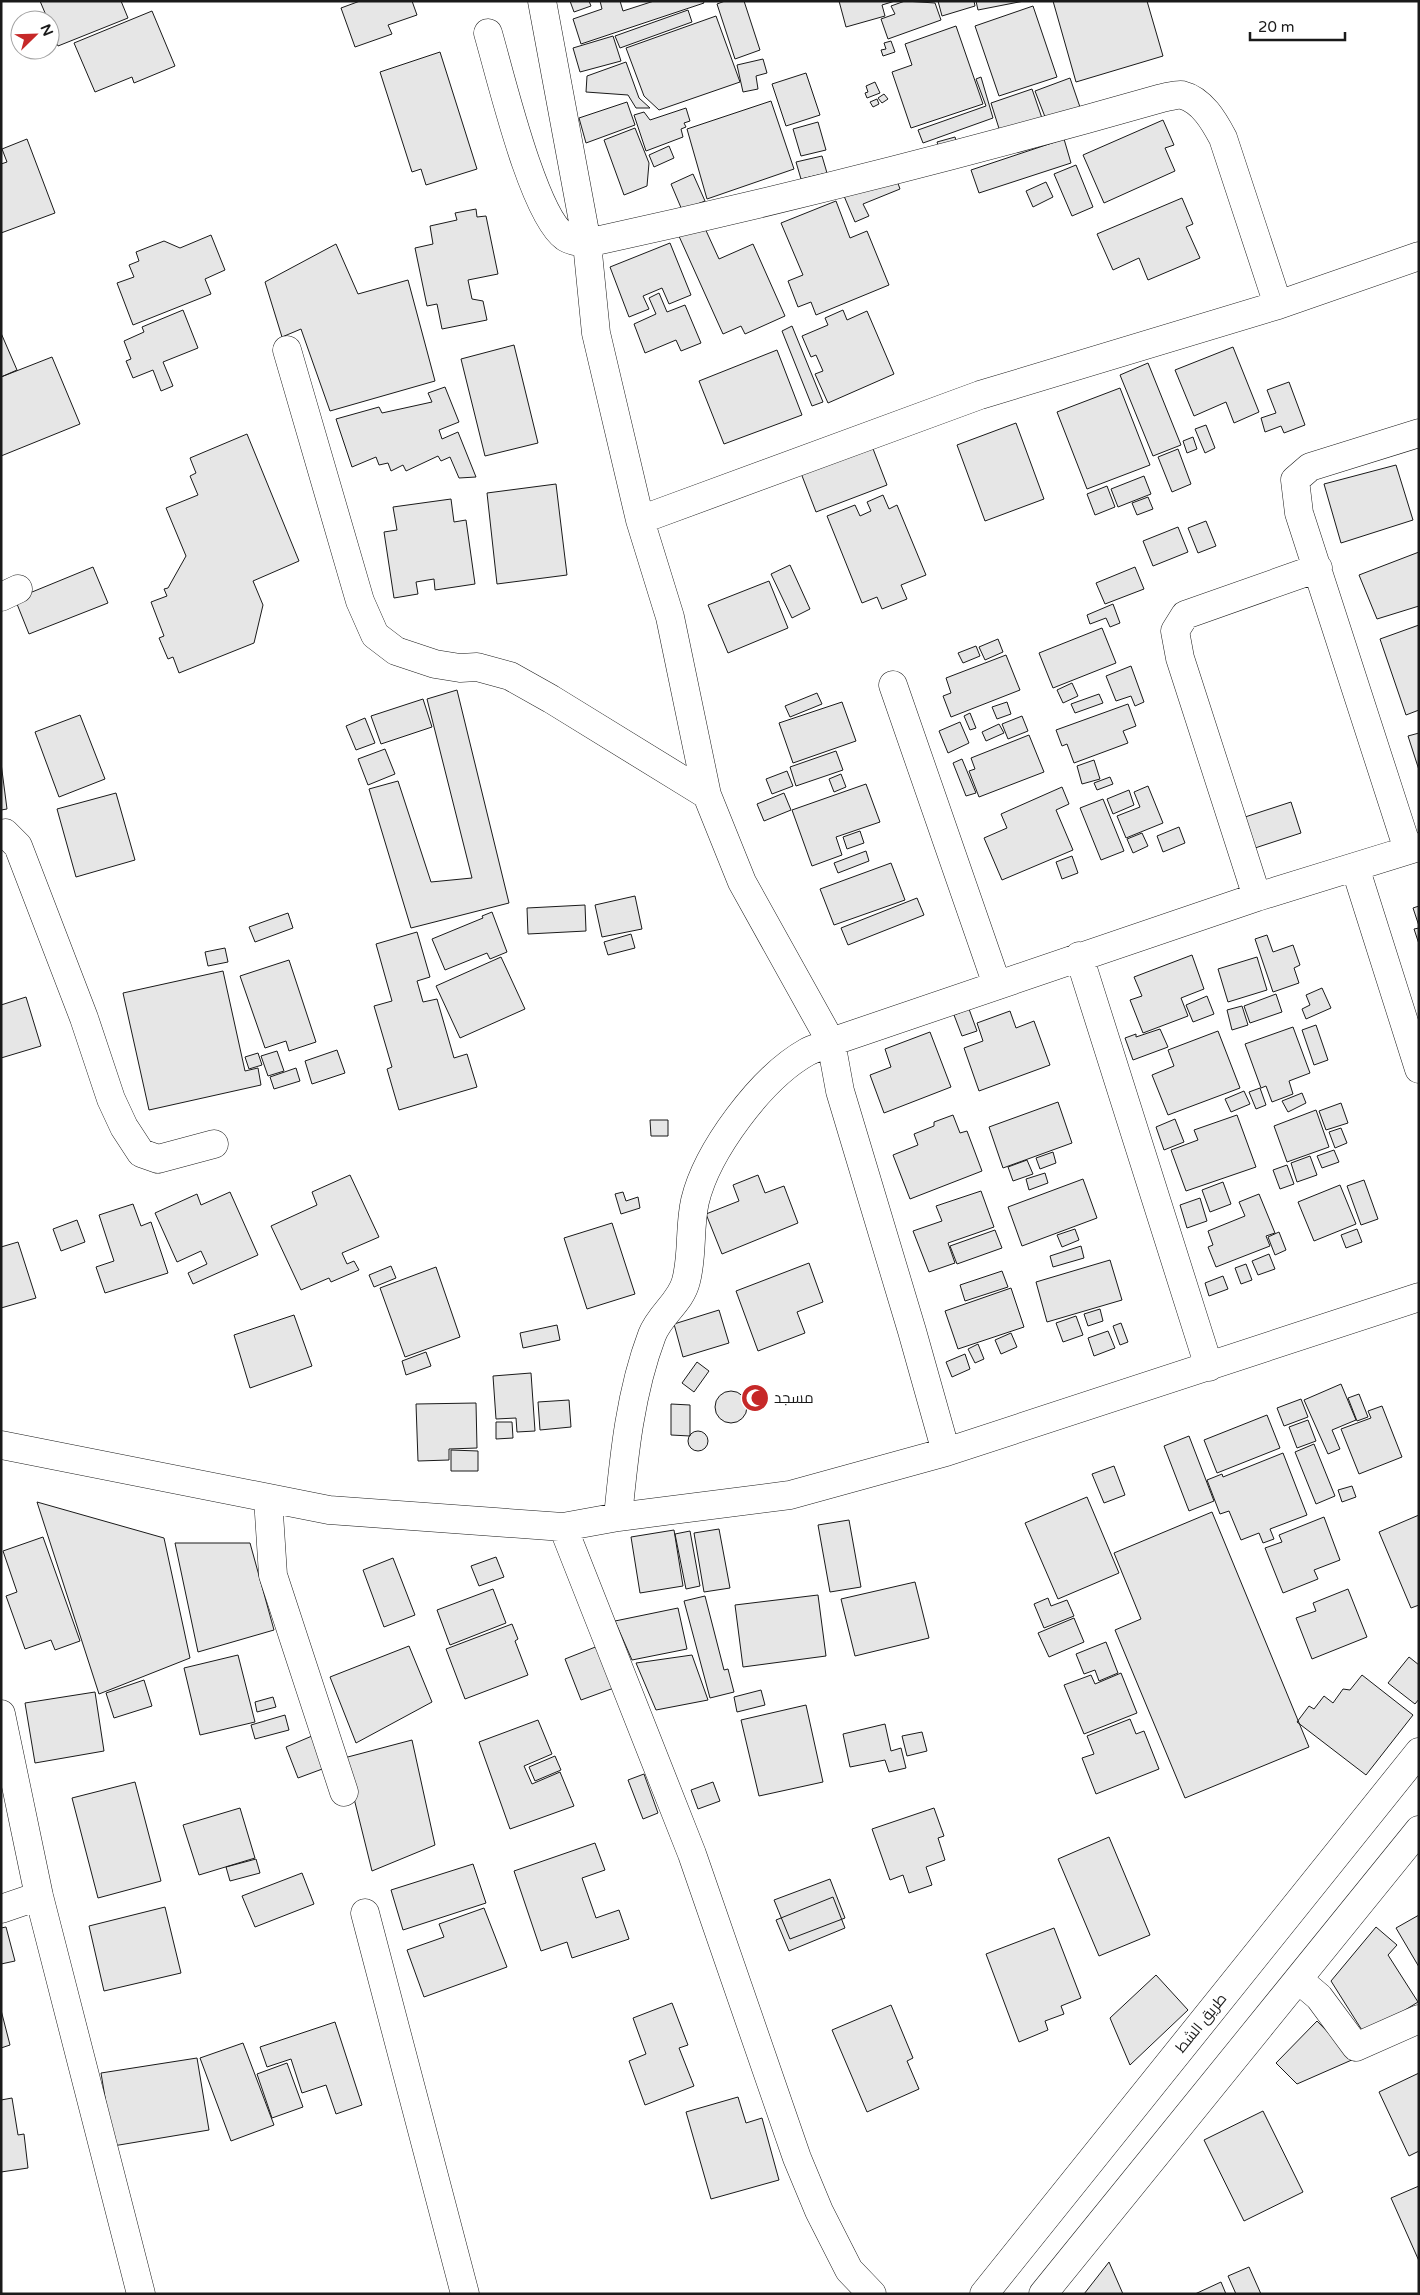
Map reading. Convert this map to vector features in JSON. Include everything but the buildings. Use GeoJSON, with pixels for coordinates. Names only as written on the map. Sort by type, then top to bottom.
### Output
{"type":"FeatureCollection","features":[{"type":"Feature","properties":{"kind":"main road"},"geometry":{"type":"LineString","coordinates":[[542,1],[587,244],[596,334],[640,520],[670,617],[707,795],[742,882],[832,1042],[840,1091],[946,1452]]}},
{"type":"Feature","properties":{"kind":"main road"},"geometry":{"type":"LineString","coordinates":[[488,33],[534,188],[549,216],[564,237],[587,244],[727,212],[1033,134],[1162,98],[1181,95],[1199,105],[1211,116],[1223,138],[1278,305]]}},
{"type":"Feature","properties":{"kind":"main road"},"geometry":{"type":"LineString","coordinates":[[640,520],[980,395],[1278,305],[1419,256]]}},
{"type":"Feature","properties":{"kind":"main road"},"geometry":{"type":"LineString","coordinates":[[287,350],[360,601],[375,635],[396,651],[435,664],[460,668],[477,667],[510,676],[551,699],[707,795]]}},
{"type":"Feature","properties":{"kind":"main road"},"geometry":{"type":"LineString","coordinates":[[618,1517],[625,1450],[640,1370],[658,1321],[680,1295],[686,1281],[694,1203],[700,1183],[728,1132],[752,1100],[807,1052],[1079,956],[1413,848],[1299,513],[1294,480],[1310,467],[1419,433]]}},
{"type":"Feature","properties":{"kind":"main road"},"geometry":{"type":"LineString","coordinates":[[1258,897],[1183,668],[1175,631],[1185,615],[1318,568]]}},
{"type":"Feature","properties":{"kind":"main road"},"geometry":{"type":"LineString","coordinates":[[893,685],[997,985]]}},
{"type":"Feature","properties":{"kind":"main road"},"geometry":{"type":"LineString","coordinates":[[1,834],[5,833],[18,846],[84,1018],[111,1099],[124,1126],[142,1153],[158,1159],[214,1144]]}},
{"type":"Feature","properties":{"kind":"main road"},"geometry":{"type":"LineString","coordinates":[[1355,867],[1419,1068]]}},
{"type":"Feature","properties":{"kind":"main road"},"geometry":{"type":"LineString","coordinates":[[1079,956],[1209,1367]]}},
{"type":"Feature","properties":{"kind":"main road"},"geometry":{"type":"LineString","coordinates":[[1,1445],[329,1510],[563,1527],[618,1517],[790,1495],[946,1452],[1419,1297]]}},
{"type":"Feature","properties":{"kind":"main road"},"geometry":{"type":"LineString","coordinates":[[268,1498],[273,1574],[344,1792]]}},
{"type":"Feature","properties":{"kind":"main road"},"geometry":{"type":"LineString","coordinates":[[563,1527],[692,1854],[796,2158],[819,2211],[849,2270],[872,2294]]}},
{"type":"Feature","properties":{"kind":"main road"},"geometry":{"type":"LineString","coordinates":[[1,1714],[39,1896],[141,2294]]}},
{"type":"Feature","properties":{"kind":"main road","name":"طريق الشط"},"geometry":{"type":"LineString","coordinates":[[984,2294],[1419,1752]]}},
{"type":"Feature","properties":{"kind":"main road"},"geometry":{"type":"LineString","coordinates":[[1043,2294],[1419,1830]]}},
{"type":"Feature","properties":{"kind":"main road"},"geometry":{"type":"LineString","coordinates":[[1,1909],[39,1896]]}},
{"type":"Feature","properties":{"kind":"main road"},"geometry":{"type":"LineString","coordinates":[[365,1912],[465,2294]]}},
{"type":"Feature","properties":{"kind":"main road"},"geometry":{"type":"LineString","coordinates":[[1299,1980],[1320,1996],[1356,2047],[1419,2019]]}},
{"type":"Feature","properties":{"kind":"place","name":"مسجد"},"geometry":{"type":"Point","coordinates":[755,1398]}}]}
